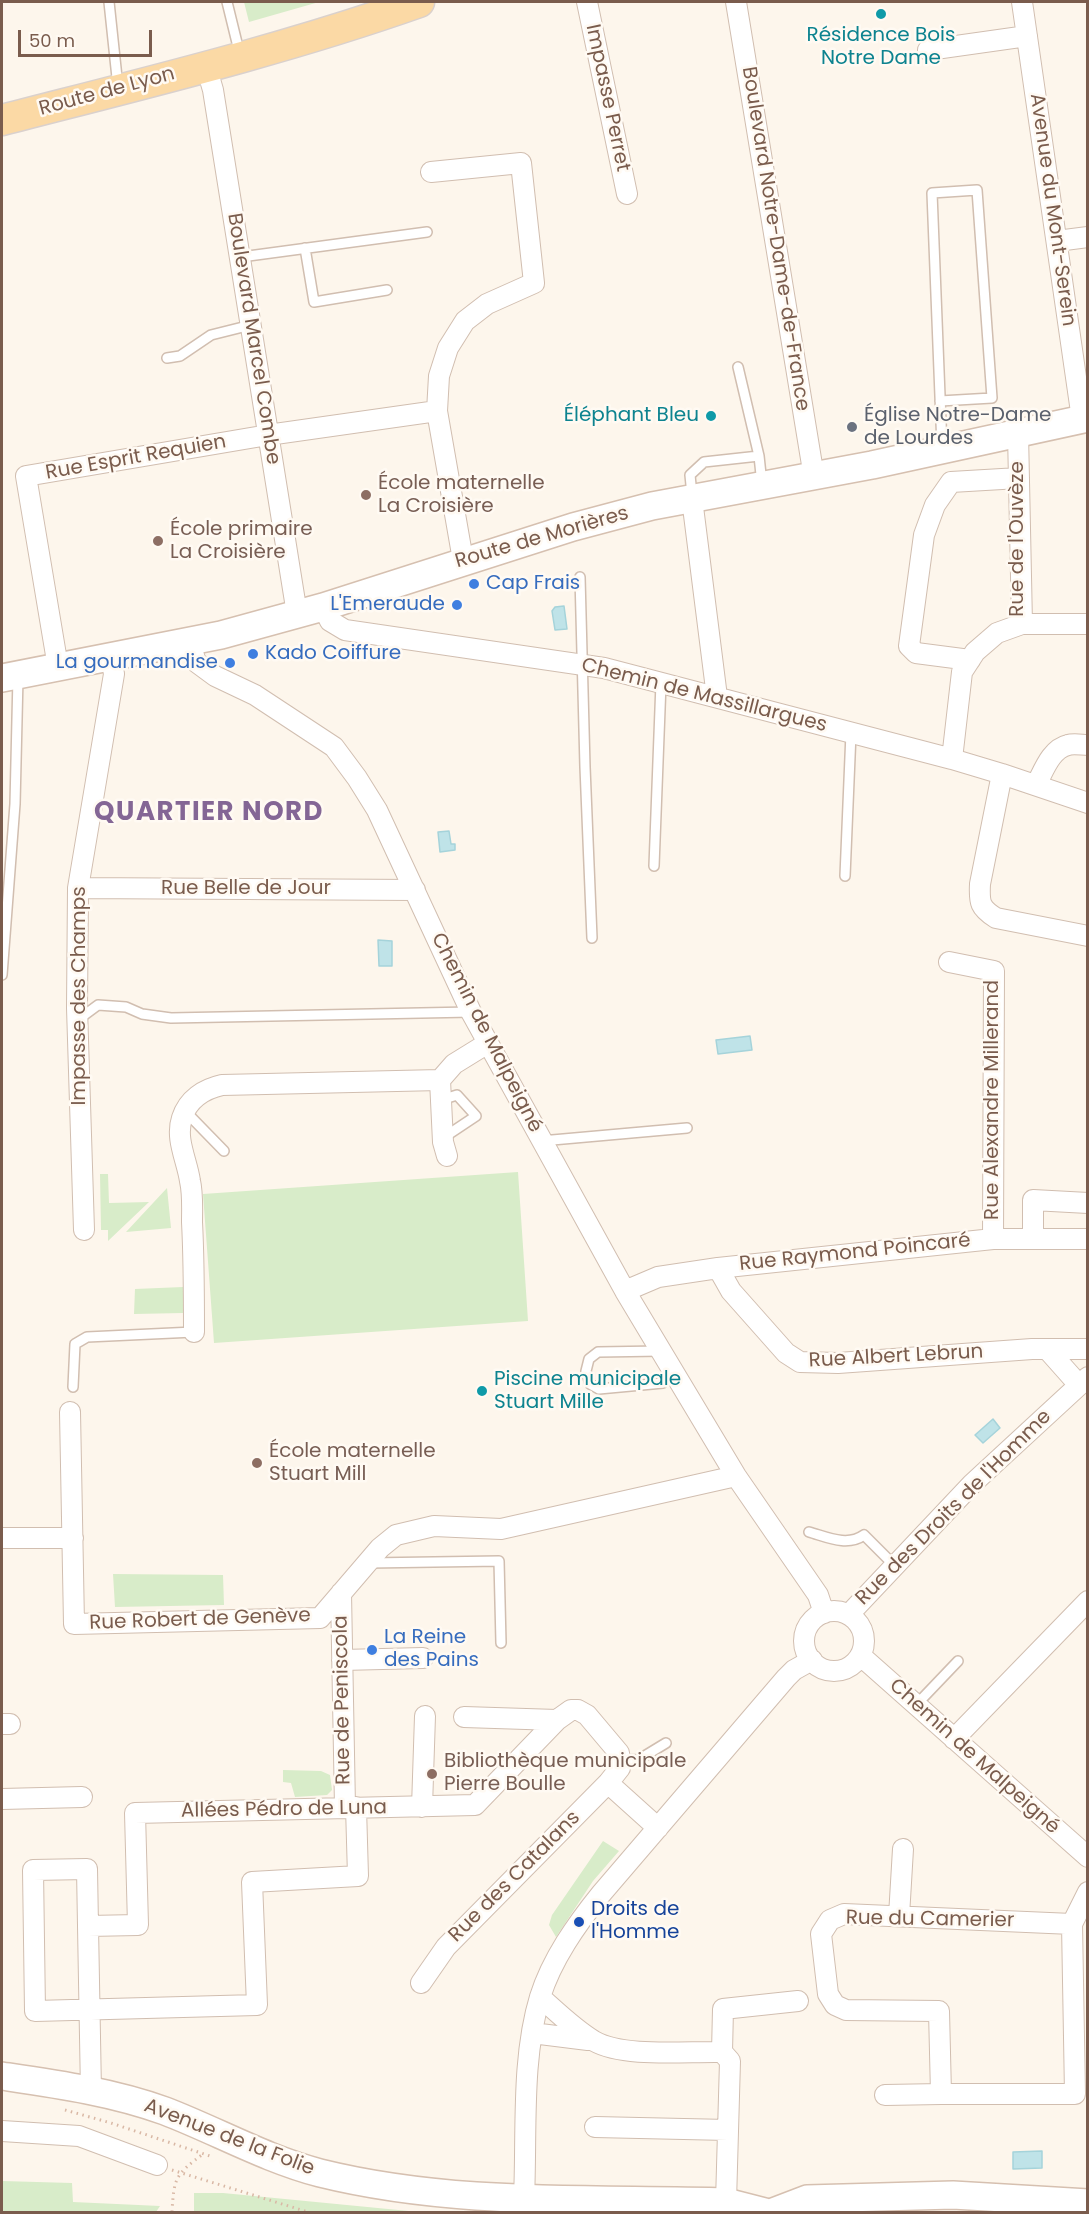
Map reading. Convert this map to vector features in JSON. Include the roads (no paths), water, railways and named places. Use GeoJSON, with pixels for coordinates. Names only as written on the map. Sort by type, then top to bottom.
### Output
{"type":"FeatureCollection","features":[{"type":"Feature","properties":{"kind":"main road","name":"Route de Lyon"},"geometry":{"type":"LineString","coordinates":[[2,120],[206,66],[419,2]]}},
{"type":"Feature","properties":{"kind":"main road","name":"Route de Morières"},"geometry":{"type":"LineString","coordinates":[[10,676],[190,643],[323,607],[573,526],[652,506],[814,477],[1085,418]]}},
{"type":"Feature","properties":{"kind":"main road","name":"Avenue de la Folie"},"geometry":{"type":"LineString","coordinates":[[2,2076],[126,2099],[166,2112],[266,2156],[321,2173],[447,2195],[524,2198],[554,2206],[678,2206],[753,2210]]}},
{"type":"Feature","properties":{"kind":"main road"},"geometry":{"type":"LineString","coordinates":[[753,2210],[807,2199],[953,2195],[1088,2203]]}},
{"type":"Feature","properties":{"kind":"main road"},"geometry":{"type":"LineString","coordinates":[[936,2212],[1033,2201]]}},
{"type":"Feature","properties":{"kind":"street","name":"Impasse Perret"},"geometry":{"type":"LineString","coordinates":[[587,2],[627,194]]}},
{"type":"Feature","properties":{"kind":"street","name":"Boulevard Notre-Dame-de-France"},"geometry":{"type":"LineString","coordinates":[[736,2],[814,477]]}},
{"type":"Feature","properties":{"kind":"street","name":"Avenue du Mont-Serein"},"geometry":{"type":"LineString","coordinates":[[1022,2],[1085,418]]}},
{"type":"Feature","properties":{"kind":"street"},"geometry":{"type":"LineString","coordinates":[[928,50],[1027,36]]}},
{"type":"Feature","properties":{"kind":"street","name":"Boulevard Marcel Combe"},"geometry":{"type":"LineString","coordinates":[[206,66],[213,90],[241,257],[297,614]]}},
{"type":"Feature","properties":{"kind":"street"},"geometry":{"type":"LineString","coordinates":[[432,172],[521,163],[534,283],[487,304],[465,321],[448,348],[439,376],[437,411],[463,560]]}},
{"type":"Feature","properties":{"kind":"street"},"geometry":{"type":"LineString","coordinates":[[1057,241],[1088,237]]}},
{"type":"Feature","properties":{"kind":"street","name":"Rue Esprit Requien"},"geometry":{"type":"LineString","coordinates":[[58,667],[26,476],[268,435],[437,411]]}},
{"type":"Feature","properties":{"kind":"street","name":"Rue de l'Ouvèze"},"geometry":{"type":"LineString","coordinates":[[952,759],[962,672],[975,652],[997,633],[1022,624],[1018,433]]}},
{"type":"Feature","properties":{"kind":"street"},"geometry":{"type":"LineString","coordinates":[[970,660],[916,653],[909,646],[924,536],[934,505],[951,482],[1019,478]]}},
{"type":"Feature","properties":{"kind":"street"},"geometry":{"type":"LineString","coordinates":[[692,499],[717,697]]}},
{"type":"Feature","properties":{"kind":"street","name":"Chemin de Massillargues"},"geometry":{"type":"LineString","coordinates":[[323,607],[330,621],[345,630],[583,665],[662,683],[952,759],[1036,784],[1088,803]]}},
{"type":"Feature","properties":{"kind":"street"},"geometry":{"type":"LineString","coordinates":[[1022,624],[1088,624]]}},
{"type":"Feature","properties":{"kind":"street","name":"Chemin de Malpeigné"},"geometry":{"type":"LineString","coordinates":[[190,643],[196,662],[215,676],[255,695],[334,747],[357,778],[377,810],[471,1012],[542,1141],[661,1351],[736,1476],[818,1595],[824,1612]]}},
{"type":"Feature","properties":{"kind":"street","name":"Impasse des Champs"},"geometry":{"type":"LineString","coordinates":[[84,1230],[77,1020],[78,888],[114,674],[111,657]]}},
{"type":"Feature","properties":{"kind":"street"},"geometry":{"type":"LineString","coordinates":[[1036,784],[1056,751],[1068,744],[1088,745]]}},
{"type":"Feature","properties":{"kind":"street"},"geometry":{"type":"LineString","coordinates":[[1002,774],[980,884],[979,898],[984,910],[996,918],[1088,936]]}},
{"type":"Feature","properties":{"kind":"street","name":"Rue Belle de Jour"},"geometry":{"type":"LineString","coordinates":[[78,888],[415,890]]}},
{"type":"Feature","properties":{"kind":"street","name":"Rue Alexandre Millerand"},"geometry":{"type":"LineString","coordinates":[[950,962],[994,971],[993,1239]]}},
{"type":"Feature","properties":{"kind":"street"},"geometry":{"type":"LineString","coordinates":[[445,1147],[440,1080],[454,1064],[488,1043]]}},
{"type":"Feature","properties":{"kind":"street"},"geometry":{"type":"LineString","coordinates":[[194,1332],[194,1253],[190,1181],[182,1153],[181,1120],[198,1095],[210,1088],[222,1085],[440,1080]]}},
{"type":"Feature","properties":{"kind":"street"},"geometry":{"type":"LineString","coordinates":[[1033,1238],[1033,1200],[1088,1203]]}},
{"type":"Feature","properties":{"kind":"street","name":"Rue Raymond Poincaré"},"geometry":{"type":"LineString","coordinates":[[626,1291],[658,1276],[718,1268],[993,1239],[1088,1239]]}},
{"type":"Feature","properties":{"kind":"street","name":"Rue Albert Lebrun"},"geometry":{"type":"LineString","coordinates":[[718,1268],[731,1291],[786,1353],[800,1362],[838,1363],[1047,1349],[1088,1349]]}},
{"type":"Feature","properties":{"kind":"street"},"geometry":{"type":"LineString","coordinates":[[1047,1349],[1083,1384]]}},
{"type":"Feature","properties":{"kind":"street","name":"Rue des Droits de l'Homme"},"geometry":{"type":"LineString","coordinates":[[851,1616],[854,1609],[972,1484],[1083,1384]]}},
{"type":"Feature","properties":{"kind":"street","name":"Rue Robert de Genève"},"geometry":{"type":"LineString","coordinates":[[70,1412],[74,1624],[320,1618],[380,1548],[396,1535],[434,1526],[501,1529],[736,1476]]}},
{"type":"Feature","properties":{"kind":"street"},"geometry":{"type":"LineString","coordinates":[[2,1538],[73,1538]]}},
{"type":"Feature","properties":{"kind":"street","name":"Rue de Peniscola"},"geometry":{"type":"LineString","coordinates":[[341,1593],[342,1660],[350,1807]]}},
{"type":"Feature","properties":{"kind":"street"},"geometry":{"type":"LineString","coordinates":[[954,1738],[1088,1601]]}},
{"type":"Feature","properties":{"kind":"street"},"geometry":{"type":"LineString","coordinates":[[824,1612],[843,1612],[851,1616],[864,1634],[864,1649],[861,1656],[847,1669],[837,1671],[819,1667],[812,1660],[805,1646],[807,1629],[824,1612]]}},
{"type":"Feature","properties":{"kind":"street","name":"Chemin de Malpeigné"},"geometry":{"type":"LineString","coordinates":[[861,1656],[1088,1857]]}},
{"type":"Feature","properties":{"kind":"street"},"geometry":{"type":"LineString","coordinates":[[342,1660],[423,1658]]}},
{"type":"Feature","properties":{"kind":"street"},"geometry":{"type":"LineString","coordinates":[[524,2198],[528,2076],[532,2033],[540,1997],[549,1975],[579,1922],[786,1678],[794,1670],[812,1660]]}},
{"type":"Feature","properties":{"kind":"street"},"geometry":{"type":"LineString","coordinates":[[464,1717],[558,1720],[571,1710],[578,1710],[587,1715],[620,1753],[620,1759]]}},
{"type":"Feature","properties":{"kind":"street"},"geometry":{"type":"LineString","coordinates":[[422,1807],[424,1716]]}},
{"type":"Feature","properties":{"kind":"street","name":"Allées Pédro de Luna"},"geometry":{"type":"LineString","coordinates":[[88,1926],[138,1925],[135,1813],[475,1805],[558,1720]]}},
{"type":"Feature","properties":{"kind":"street","name":"Rue des Catalans"},"geometry":{"type":"LineString","coordinates":[[421,1983],[446,1947],[608,1783],[620,1768],[620,1759]]}},
{"type":"Feature","properties":{"kind":"street"},"geometry":{"type":"LineString","coordinates":[[608,1783],[658,1828]]}},
{"type":"Feature","properties":{"kind":"street"},"geometry":{"type":"LineString","coordinates":[[2,1799],[82,1797]]}},
{"type":"Feature","properties":{"kind":"street"},"geometry":{"type":"LineString","coordinates":[[91,2092],[89,2010],[87,1869],[33,1870],[35,2011],[89,2010],[257,2005],[252,1882],[358,1876],[350,1807]]}},
{"type":"Feature","properties":{"kind":"street"},"geometry":{"type":"LineString","coordinates":[[900,1916],[903,1849]]}},
{"type":"Feature","properties":{"kind":"street"},"geometry":{"type":"LineString","coordinates":[[885,2095],[1081,2094],[1072,1924],[1088,1892]]}},
{"type":"Feature","properties":{"kind":"street","name":"Rue du Camerier"},"geometry":{"type":"LineString","coordinates":[[941,2094],[939,2011],[846,2010],[835,2005],[828,1994],[821,1934],[830,1920],[844,1914],[1072,1924]]}},
{"type":"Feature","properties":{"kind":"street"},"geometry":{"type":"LineString","coordinates":[[540,1997],[575,2028],[594,2041]]}},
{"type":"Feature","properties":{"kind":"street"},"geometry":{"type":"LineString","coordinates":[[753,2210],[728,2130],[730,2061],[722,2052],[723,2009],[798,2001]]}},
{"type":"Feature","properties":{"kind":"street"},"geometry":{"type":"LineString","coordinates":[[532,2033],[594,2041],[621,2051],[722,2052]]}},
{"type":"Feature","properties":{"kind":"street"},"geometry":{"type":"LineString","coordinates":[[595,2127],[728,2130]]}},
{"type":"Feature","properties":{"kind":"street"},"geometry":{"type":"LineString","coordinates":[[2,2131],[79,2136],[157,2165]]}},
{"type":"Feature","properties":{"kind":"lane"},"geometry":{"type":"LineString","coordinates":[[109,2],[118,90]]}},
{"type":"Feature","properties":{"kind":"lane"},"geometry":{"type":"LineString","coordinates":[[227,2],[240,56]]}},
{"type":"Feature","properties":{"kind":"lane"},"geometry":{"type":"LineString","coordinates":[[940,401],[992,398],[977,190],[932,193],[940,401],[942,450]]}},
{"type":"Feature","properties":{"kind":"lane"},"geometry":{"type":"LineString","coordinates":[[241,257],[427,232]]}},
{"type":"Feature","properties":{"kind":"lane"},"geometry":{"type":"LineString","coordinates":[[305,248],[314,302],[387,290]]}},
{"type":"Feature","properties":{"kind":"lane"},"geometry":{"type":"LineString","coordinates":[[166,358],[180,356],[211,335],[251,325]]}},
{"type":"Feature","properties":{"kind":"lane"},"geometry":{"type":"LineString","coordinates":[[738,367],[759,456],[762,486]]}},
{"type":"Feature","properties":{"kind":"lane"},"geometry":{"type":"LineString","coordinates":[[692,499],[690,475],[704,462],[759,456]]}},
{"type":"Feature","properties":{"kind":"lane"},"geometry":{"type":"LineString","coordinates":[[580,577],[592,939]]}},
{"type":"Feature","properties":{"kind":"lane"},"geometry":{"type":"LineString","coordinates":[[2,975],[15,804],[10,676]]}},
{"type":"Feature","properties":{"kind":"lane"},"geometry":{"type":"LineString","coordinates":[[654,866],[662,683]]}},
{"type":"Feature","properties":{"kind":"lane"},"geometry":{"type":"LineString","coordinates":[[845,876],[851,733]]}},
{"type":"Feature","properties":{"kind":"lane"},"geometry":{"type":"LineString","coordinates":[[77,1020],[98,1005],[126,1007],[142,1014],[171,1018],[471,1012]]}},
{"type":"Feature","properties":{"kind":"lane"},"geometry":{"type":"LineString","coordinates":[[441,1100],[457,1095],[477,1116],[445,1147]]}},
{"type":"Feature","properties":{"kind":"lane"},"geometry":{"type":"LineString","coordinates":[[185,1111],[224,1151]]}},
{"type":"Feature","properties":{"kind":"lane"},"geometry":{"type":"LineString","coordinates":[[542,1141],[687,1128]]}},
{"type":"Feature","properties":{"kind":"lane"},"geometry":{"type":"LineString","coordinates":[[73,1387],[75,1344],[87,1337],[194,1332]]}},
{"type":"Feature","properties":{"kind":"lane"},"geometry":{"type":"LineString","coordinates":[[661,1351],[598,1352],[589,1359],[586,1371],[590,1384],[599,1389],[663,1383]]}},
{"type":"Feature","properties":{"kind":"lane"},"geometry":{"type":"LineString","coordinates":[[809,1532],[837,1540],[856,1541],[864,1535],[895,1566]]}},
{"type":"Feature","properties":{"kind":"lane"},"geometry":{"type":"LineString","coordinates":[[367,1563],[499,1561],[501,1643]]}},
{"type":"Feature","properties":{"kind":"lane"},"geometry":{"type":"LineString","coordinates":[[916,1705],[957,1661]]}},
{"type":"Feature","properties":{"kind":"lane"},"geometry":{"type":"LineString","coordinates":[[620,1759],[638,1760],[666,1743]]}},
{"type":"Feature","properties":{"kind":"water"},"geometry":{"type":"Polygon","coordinates":[[[564,606],[567,629],[555,630],[552,611],[555,607],[564,606]]]}},
{"type":"Feature","properties":{"kind":"water"},"geometry":{"type":"Polygon","coordinates":[[[449,831],[451,844],[455,844],[455,850],[440,852],[438,832],[449,831]]]}},
{"type":"Feature","properties":{"kind":"water"},"geometry":{"type":"Polygon","coordinates":[[[378,940],[392,941],[392,966],[379,966],[378,940]]]}},
{"type":"Feature","properties":{"kind":"water"},"geometry":{"type":"Polygon","coordinates":[[[750,1036],[752,1050],[718,1054],[716,1040],[750,1036]]]}},
{"type":"Feature","properties":{"kind":"water"},"geometry":{"type":"Polygon","coordinates":[[[993,1419],[1000,1428],[983,1443],[975,1435],[993,1419]]]}},
{"type":"Feature","properties":{"kind":"water"},"geometry":{"type":"Polygon","coordinates":[[[1042,2151],[1042,2168],[1013,2169],[1013,2152],[1042,2151]]]}},
{"type":"Feature","properties":{"kind":"place","name":"Résidence Bois Notre Dame"},"geometry":{"type":"Point","coordinates":[881,14]}},
{"type":"Feature","properties":{"kind":"place","name":"Éléphant Bleu"},"geometry":{"type":"Point","coordinates":[711,416]}},
{"type":"Feature","properties":{"kind":"place","name":"Église Notre-Dame de Lourdes"},"geometry":{"type":"Point","coordinates":[852,427]}},
{"type":"Feature","properties":{"kind":"place","name":"École maternelle La Croisière"},"geometry":{"type":"Point","coordinates":[366,495]}},
{"type":"Feature","properties":{"kind":"place","name":"École primaire La Croisière"},"geometry":{"type":"Point","coordinates":[158,541]}},
{"type":"Feature","properties":{"kind":"place","name":"Cap Frais"},"geometry":{"type":"Point","coordinates":[474,584]}},
{"type":"Feature","properties":{"kind":"place","name":"L'Emeraude"},"geometry":{"type":"Point","coordinates":[457,605]}},
{"type":"Feature","properties":{"kind":"place","name":"Kado Coiffure"},"geometry":{"type":"Point","coordinates":[253,654]}},
{"type":"Feature","properties":{"kind":"place","name":"La gourmandise"},"geometry":{"type":"Point","coordinates":[230,663]}},
{"type":"Feature","properties":{"kind":"place","name":"Piscine municipale Stuart Mille"},"geometry":{"type":"Point","coordinates":[482,1391]}},
{"type":"Feature","properties":{"kind":"place","name":"École maternelle Stuart Mill"},"geometry":{"type":"Point","coordinates":[257,1463]}},
{"type":"Feature","properties":{"kind":"place","name":"La Reine des Pains"},"geometry":{"type":"Point","coordinates":[372,1650]}},
{"type":"Feature","properties":{"kind":"place","name":"Bibliothèque municipale Pierre Boulle"},"geometry":{"type":"Point","coordinates":[432,1774]}},
{"type":"Feature","properties":{"kind":"place","name":"Droits de l'Homme"},"geometry":{"type":"Point","coordinates":[579,1922]}},
{"type":"Feature","properties":{"kind":"district","name":"QUARTIER NORD"},"geometry":{"type":"Point","coordinates":[209,813]}}]}
